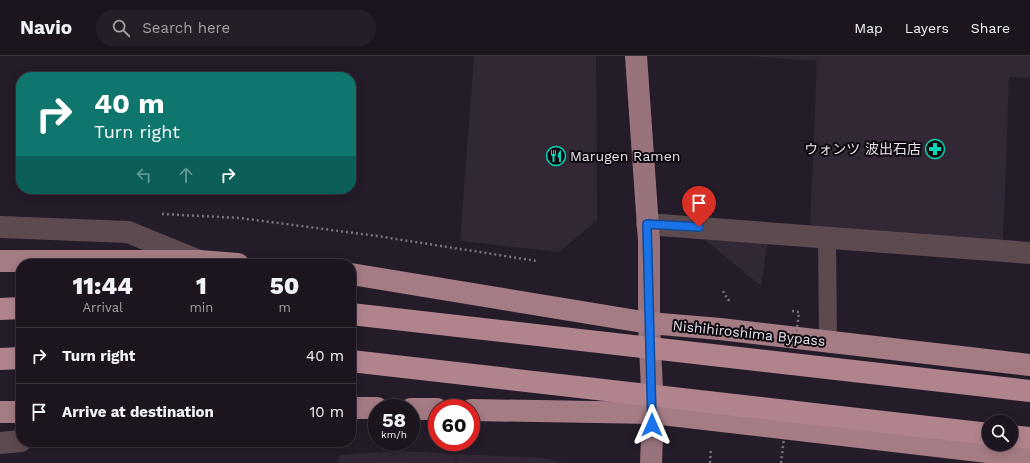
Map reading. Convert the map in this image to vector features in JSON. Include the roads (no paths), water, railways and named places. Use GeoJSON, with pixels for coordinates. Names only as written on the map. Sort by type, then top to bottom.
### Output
{"type":"FeatureCollection","features":[{"type":"Feature","properties":{"kind":"highway"},"geometry":{"type":"LineString","coordinates":[[0,261],[16,261]]}},
{"type":"Feature","properties":{"kind":"highway","name":"Nishihiroshima Bypass"},"geometry":{"type":"LineString","coordinates":[[356,275],[649,323],[720,329],[1030,365]]}},
{"type":"Feature","properties":{"kind":"highway"},"geometry":{"type":"LineString","coordinates":[[0,309],[16,308]]}},
{"type":"Feature","properties":{"kind":"highway","name":"Nishihiroshima Bypass"},"geometry":{"type":"LineString","coordinates":[[356,315],[1030,391]]}},
{"type":"Feature","properties":{"kind":"highway"},"geometry":{"type":"LineString","coordinates":[[0,359],[16,358]]}},
{"type":"Feature","properties":{"kind":"highway"},"geometry":{"type":"LineString","coordinates":[[356,362],[982,433]]}},
{"type":"Feature","properties":{"kind":"highway"},"geometry":{"type":"LineString","coordinates":[[356,408],[368,408]]}},
{"type":"Feature","properties":{"kind":"highway"},"geometry":{"type":"LineString","coordinates":[[480,410],[653,413],[1030,457]]}},
{"type":"Feature","properties":{"kind":"highway"},"geometry":{"type":"LineString","coordinates":[[0,412],[16,412]]}},
{"type":"Feature","properties":{"kind":"highway"},"geometry":{"type":"LineString","coordinates":[[1018,437],[1030,438]]}},
{"type":"Feature","properties":{"kind":"main road"},"geometry":{"type":"LineString","coordinates":[[636,56],[649,241],[649,323],[653,413],[651,463]]}},
{"type":"Feature","properties":{"kind":"street"},"geometry":{"type":"LineString","coordinates":[[647,224],[1030,253]]}},
{"type":"Feature","properties":{"kind":"street"},"geometry":{"type":"LineString","coordinates":[[0,227],[128,232],[194,259]]}},
{"type":"Feature","properties":{"kind":"street"},"geometry":{"type":"LineString","coordinates":[[0,443],[16,441]]}},
{"type":"Feature","properties":{"kind":"lane"},"geometry":{"type":"LineString","coordinates":[[827,237],[828,341]]}},
{"type":"Feature","properties":{"kind":"place","name":"ウォンツ 波出石店"},"geometry":{"type":"Point","coordinates":[935,149]}},
{"type":"Feature","properties":{"kind":"place","name":"Marugen Ramen"},"geometry":{"type":"Point","coordinates":[556,156]}}]}
